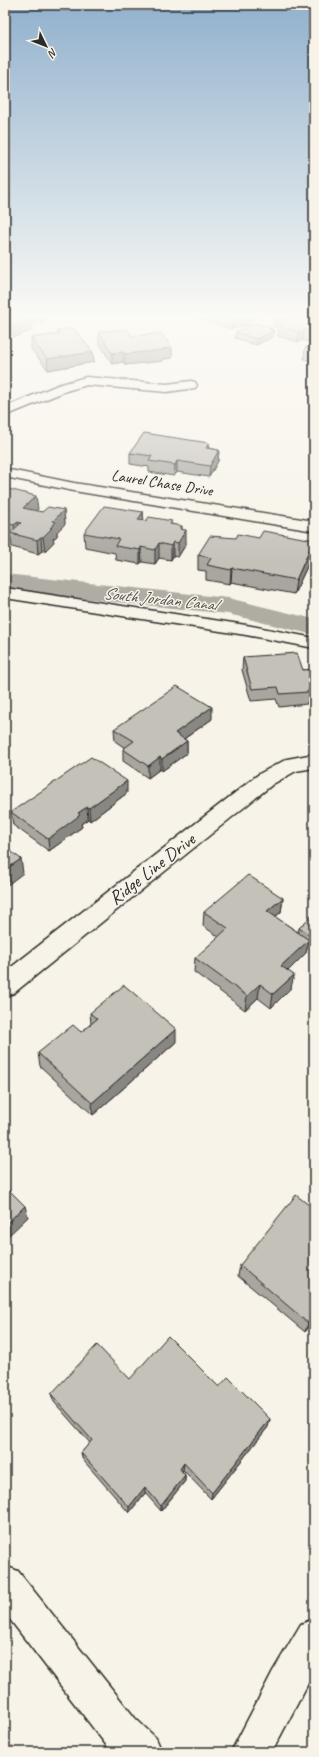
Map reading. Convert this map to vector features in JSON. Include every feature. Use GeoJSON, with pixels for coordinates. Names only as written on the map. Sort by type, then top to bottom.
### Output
{"type":"FeatureCollection","features":[{"type":"Feature","properties":{"kind":"street"},"geometry":{"type":"LineString","coordinates":[[5,412],[34,400]]}},
{"type":"Feature","properties":{"kind":"street","name":"Laurel Chase Drive"},"geometry":{"type":"LineString","coordinates":[[5,473],[74,487],[314,526]]}},
{"type":"Feature","properties":{"kind":"street"},"geometry":{"type":"LineString","coordinates":[[5,593],[246,630],[314,644]]}},
{"type":"Feature","properties":{"kind":"street","name":"Ridge Line Drive"},"geometry":{"type":"LineString","coordinates":[[5,986],[266,779],[283,768],[309,761]]}},
{"type":"Feature","properties":{"kind":"street"},"geometry":{"type":"LineString","coordinates":[[6,1587],[121,1732],[142,1752]]}},
{"type":"Feature","properties":{"kind":"street"},"geometry":{"type":"LineString","coordinates":[[251,1752],[286,1684],[314,1637]]}},
{"type":"Feature","properties":{"kind":"building"},"geometry":{"type":"Polygon","coordinates":[[[144,433],[209,443],[206,448],[219,450],[210,466],[177,461],[175,465],[149,461],[152,456],[130,453],[144,433]]]}},
{"type":"Feature","properties":{"kind":"building"},"geometry":{"type":"Polygon","coordinates":[[[5,488],[36,496],[23,508],[42,512],[48,507],[64,510],[53,521],[56,522],[50,528],[52,528],[43,537],[37,540],[10,533],[21,523],[18,522],[14,525],[5,523],[5,488]]]}},
{"type":"Feature","properties":{"kind":"building"},"geometry":{"type":"Polygon","coordinates":[[[104,506],[143,512],[138,520],[146,521],[149,517],[172,521],[170,524],[182,526],[180,529],[186,530],[178,543],[173,542],[171,546],[159,543],[155,550],[141,547],[140,550],[115,546],[119,539],[84,533],[104,506]]]}},
{"type":"Feature","properties":{"kind":"building"},"geometry":{"type":"Polygon","coordinates":[[[263,531],[314,540],[296,580],[207,565],[211,558],[198,555],[210,536],[236,538],[238,534],[259,538],[263,531]]]}},
{"type":"Feature","properties":{"kind":"building"},"geometry":{"type":"Polygon","coordinates":[[[297,653],[303,670],[314,669],[314,689],[308,690],[309,692],[280,694],[278,687],[252,689],[243,657],[297,653]]]}},
{"type":"Feature","properties":{"kind":"building"},"geometry":{"type":"Polygon","coordinates":[[[177,686],[212,707],[175,733],[187,741],[162,759],[160,757],[148,766],[123,749],[134,741],[114,729],[177,686]]]}},
{"type":"Feature","properties":{"kind":"building"},"geometry":{"type":"Polygon","coordinates":[[[91,757],[127,781],[89,808],[87,807],[78,813],[80,815],[48,839],[11,812],[91,757]]]}},
{"type":"Feature","properties":{"kind":"building"},"geometry":{"type":"Polygon","coordinates":[[[5,847],[21,859],[5,870],[5,847]]]}},
{"type":"Feature","properties":{"kind":"building"},"geometry":{"type":"Polygon","coordinates":[[[248,875],[283,898],[267,911],[309,940],[281,966],[294,975],[273,994],[260,984],[247,996],[195,958],[228,928],[204,912],[248,875]]]}},
{"type":"Feature","properties":{"kind":"building"},"geometry":{"type":"Polygon","coordinates":[[[314,913],[314,938],[299,928],[314,913]]]}},
{"type":"Feature","properties":{"kind":"building"},"geometry":{"type":"Polygon","coordinates":[[[124,985],[176,1029],[92,1103],[38,1053],[73,1025],[81,1032],[97,1019],[90,1013],[124,985]]]}},
{"type":"Feature","properties":{"kind":"building"},"geometry":{"type":"Polygon","coordinates":[[[5,1186],[25,1206],[5,1225],[5,1186]]]}},
{"type":"Feature","properties":{"kind":"building"},"geometry":{"type":"Polygon","coordinates":[[[296,1195],[314,1209],[314,1315],[308,1323],[240,1265],[296,1195]]]}},
{"type":"Feature","properties":{"kind":"building"},"geometry":{"type":"Polygon","coordinates":[[[168,1336],[219,1387],[228,1377],[270,1419],[212,1493],[184,1463],[180,1469],[185,1475],[161,1506],[145,1487],[129,1507],[81,1453],[92,1440],[51,1394],[97,1345],[130,1379],[168,1336]]]}},
{"type":"Feature","properties":{"kind":"waterway","name":"South Jordan Canal"},"geometry":{"type":"LineString","coordinates":[[5,582],[228,606],[314,627]]}}]}
